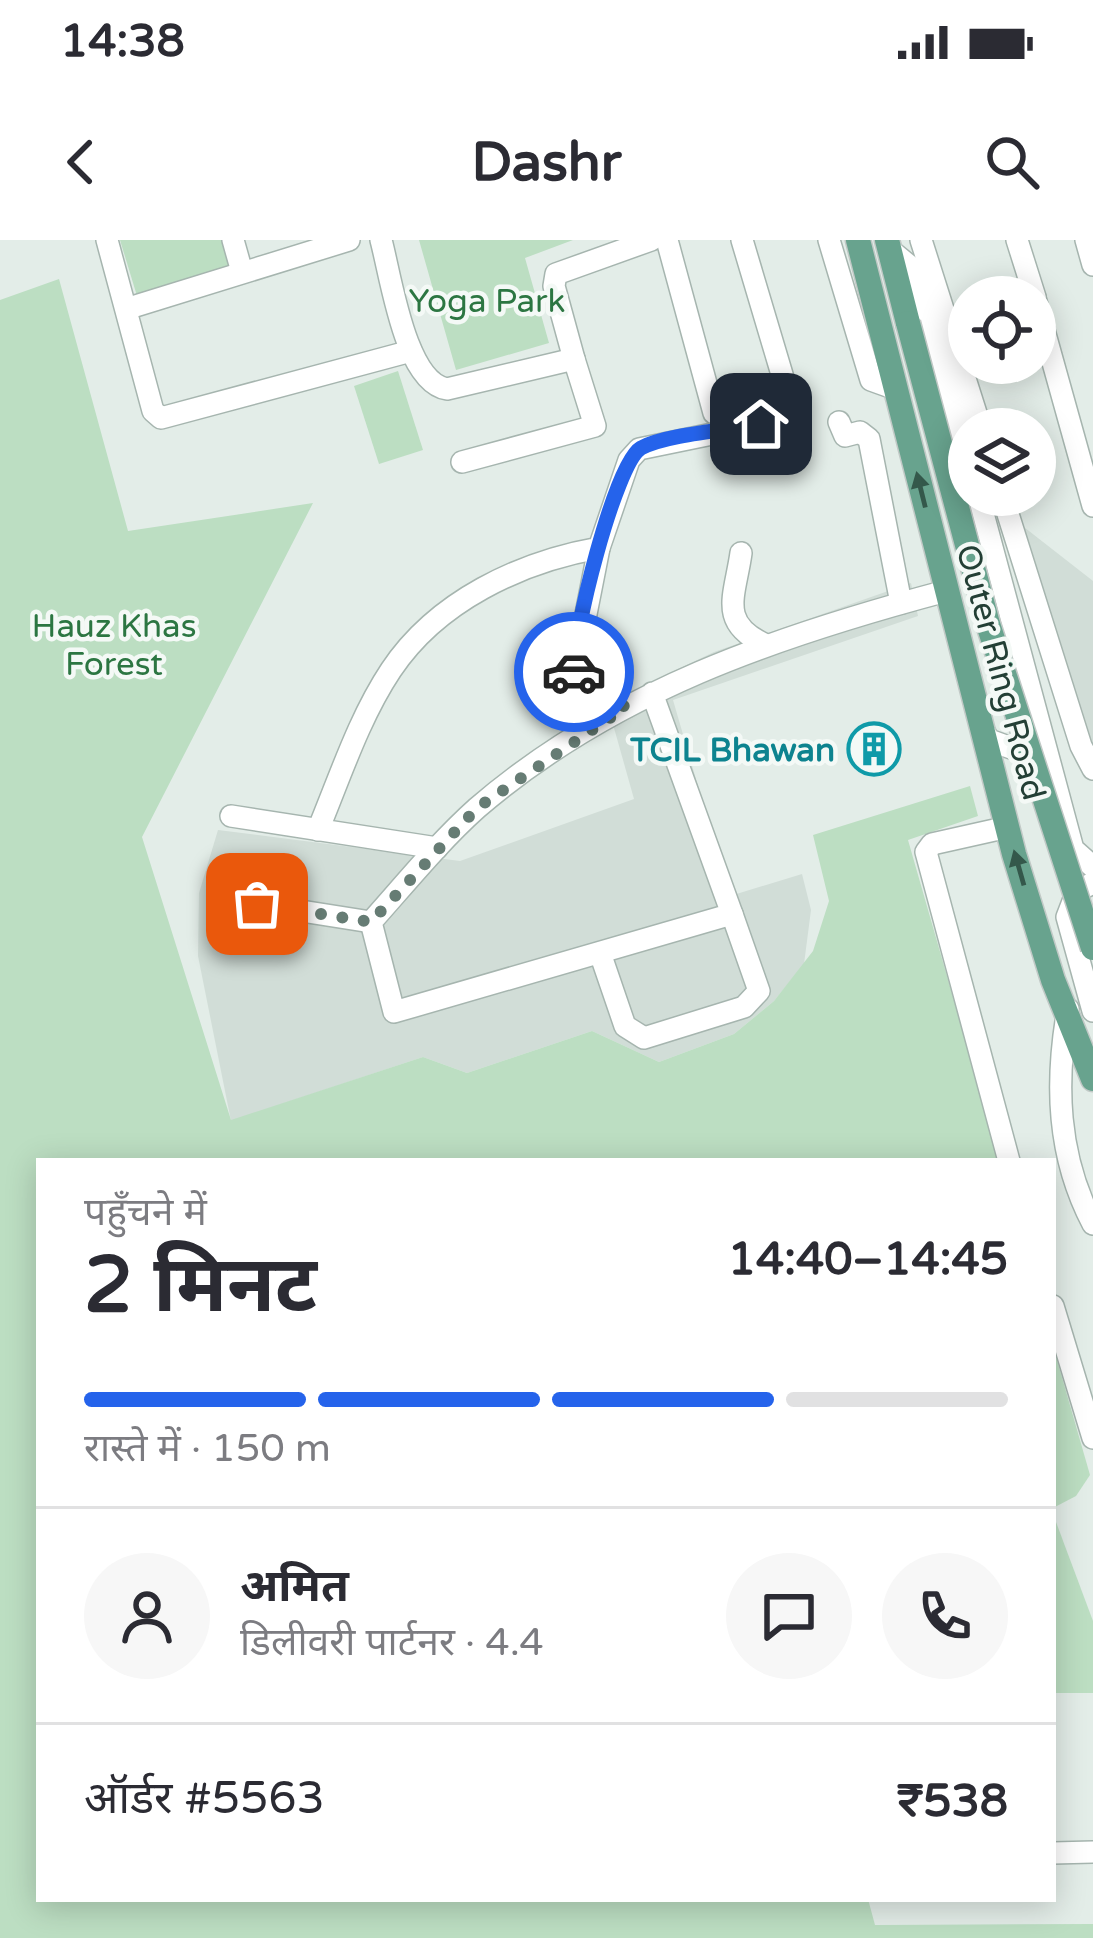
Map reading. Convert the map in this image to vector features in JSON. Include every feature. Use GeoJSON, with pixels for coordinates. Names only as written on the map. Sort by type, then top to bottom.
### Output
{"type":"FeatureCollection","features":[{"type":"Feature","properties":{"kind":"main road","name":"Outer Ring Road"},"geometry":{"type":"LineString","coordinates":[[859,240],[1008,827],[1053,980],[1081,1009],[1093,1079]]}},
{"type":"Feature","properties":{"kind":"main road"},"geometry":{"type":"LineString","coordinates":[[888,245],[988,624],[1093,948]]}},
{"type":"Feature","properties":{"kind":"street"},"geometry":{"type":"LineString","coordinates":[[107,240],[153,411],[161,418],[411,351]]}},
{"type":"Feature","properties":{"kind":"street"},"geometry":{"type":"LineString","coordinates":[[233,240],[242,272]]}},
{"type":"Feature","properties":{"kind":"street"},"geometry":{"type":"LineString","coordinates":[[129,308],[349,240]]}},
{"type":"Feature","properties":{"kind":"street"},"geometry":{"type":"LineString","coordinates":[[381,240],[422,375],[447,388],[574,359]]}},
{"type":"Feature","properties":{"kind":"street"},"geometry":{"type":"LineString","coordinates":[[462,462],[595,426],[554,286],[556,274],[651,240]]}},
{"type":"Feature","properties":{"kind":"street"},"geometry":{"type":"LineString","coordinates":[[667,240],[714,413]]}},
{"type":"Feature","properties":{"kind":"street"},"geometry":{"type":"LineString","coordinates":[[742,240],[789,398]]}},
{"type":"Feature","properties":{"kind":"street"},"geometry":{"type":"LineString","coordinates":[[830,240],[871,380],[896,389]]}},
{"type":"Feature","properties":{"kind":"street"},"geometry":{"type":"LineString","coordinates":[[921,240],[974,408]]}},
{"type":"Feature","properties":{"kind":"street"},"geometry":{"type":"LineString","coordinates":[[1017,240],[1028,276]]}},
{"type":"Feature","properties":{"kind":"street"},"geometry":{"type":"LineString","coordinates":[[1086,240],[1093,265]]}},
{"type":"Feature","properties":{"kind":"street"},"geometry":{"type":"LineString","coordinates":[[888,245],[912,268],[953,408]]}},
{"type":"Feature","properties":{"kind":"street"},"geometry":{"type":"LineString","coordinates":[[1056,373],[1093,506]]}},
{"type":"Feature","properties":{"kind":"street"},"geometry":{"type":"LineString","coordinates":[[838,422],[845,436],[860,432],[869,439],[901,603]]}},
{"type":"Feature","properties":{"kind":"street"},"geometry":{"type":"LineString","coordinates":[[626,707],[579,685],[574,675],[599,548],[629,460],[640,449],[761,424]]}},
{"type":"Feature","properties":{"kind":"street"},"geometry":{"type":"LineString","coordinates":[[984,516],[1073,848],[1093,867]]}},
{"type":"Feature","properties":{"kind":"street"},"geometry":{"type":"LineString","coordinates":[[1009,516],[1093,769]]}},
{"type":"Feature","properties":{"kind":"street"},"geometry":{"type":"LineString","coordinates":[[318,830],[392,669],[459,602],[539,559],[599,548]]}},
{"type":"Feature","properties":{"kind":"street"},"geometry":{"type":"LineString","coordinates":[[741,553],[734,621],[741,633],[764,644]]}},
{"type":"Feature","properties":{"kind":"street"},"geometry":{"type":"LineString","coordinates":[[371,922],[437,848],[517,778],[626,707],[764,644],[946,591]]}},
{"type":"Feature","properties":{"kind":"street"},"geometry":{"type":"LineString","coordinates":[[600,953],[625,1026],[644,1038],[744,1007],[759,991],[652,693]]}},
{"type":"Feature","properties":{"kind":"street"},"geometry":{"type":"LineString","coordinates":[[982,728],[988,740],[1014,749],[1027,744],[1039,720]]}},
{"type":"Feature","properties":{"kind":"street"},"geometry":{"type":"LineString","coordinates":[[231,816],[437,848]]}},
{"type":"Feature","properties":{"kind":"street"},"geometry":{"type":"LineString","coordinates":[[1008,827],[932,844],[926,852],[1008,1158]]}},
{"type":"Feature","properties":{"kind":"street"},"geometry":{"type":"LineString","coordinates":[[1093,884],[1072,898],[1068,926],[1081,1009],[1057,1076],[1058,1108],[1093,1224]]}},
{"type":"Feature","properties":{"kind":"street"},"geometry":{"type":"LineString","coordinates":[[257,904],[371,922]]}},
{"type":"Feature","properties":{"kind":"street"},"geometry":{"type":"LineString","coordinates":[[371,922],[394,1012],[732,914]]}},
{"type":"Feature","properties":{"kind":"street"},"geometry":{"type":"LineString","coordinates":[[1056,1316],[1093,1438]]}},
{"type":"Feature","properties":{"kind":"street"},"geometry":{"type":"LineString","coordinates":[[1056,1853],[1093,1852]]}},
{"type":"Feature","properties":{"kind":"shaded area"},"geometry":{"type":"Polygon","coordinates":[[[1020,524],[1093,581],[1093,764],[1020,524]]]}},
{"type":"Feature","properties":{"kind":"shaded area"},"geometry":{"type":"Polygon","coordinates":[[[911,583],[918,616],[673,700],[730,896],[802,874],[811,910],[804,964],[774,1001],[734,1034],[659,1062],[592,1031],[467,1073],[423,1057],[231,1121],[198,956],[199,893],[218,830],[460,861],[634,799],[607,703],[714,652],[911,583]]]}},
{"type":"Feature","properties":{"kind":"green space"},"geometry":{"type":"Polygon","coordinates":[[[120,240],[225,240],[233,266],[137,296],[120,240]]]}},
{"type":"Feature","properties":{"kind":"green space","name":"Yoga Park"},"geometry":{"type":"Polygon","coordinates":[[[419,240],[573,240],[525,258],[549,343],[456,370],[419,240]]]}},
{"type":"Feature","properties":{"kind":"green space","name":"Hauz Khas Forest"},"geometry":{"type":"Polygon","coordinates":[[[59,279],[128,531],[313,503],[142,837],[231,1120],[423,1057],[467,1073],[592,1031],[659,1062],[734,1034],[774,1001],[813,951],[829,901],[813,835],[970,786],[978,816],[908,840],[999,1158],[36,1158],[36,1902],[869,1902],[875,1925],[1093,1924],[1093,1938],[0,1938],[0,300],[59,279]]]}},
{"type":"Feature","properties":{"kind":"green space"},"geometry":{"type":"Polygon","coordinates":[[[398,371],[423,450],[379,464],[354,386],[398,371]]]}},
{"type":"Feature","properties":{"kind":"green space"},"geometry":{"type":"Polygon","coordinates":[[[1056,1356],[1090,1475],[1076,1496],[1056,1506],[1056,1356]]]}},
{"type":"Feature","properties":{"kind":"green space"},"geometry":{"type":"Polygon","coordinates":[[[1056,1522],[1093,1621],[1093,1693],[1056,1693],[1056,1522]]]}},
{"type":"Feature","properties":{"kind":"way so far"},"geometry":{"type":"LineString","coordinates":[[257,904],[371,922],[477,808],[553,752],[626,707],[579,685],[574,672]]}},
{"type":"Feature","properties":{"kind":"place","name":"TCIL Bhawan"},"geometry":{"type":"Point","coordinates":[874,749]}},
{"type":"Feature","properties":{"kind":"route"},"geometry":{"type":"LineString","coordinates":[[574,672],[599,548],[629,460],[651,445],[761,424]]}}]}
